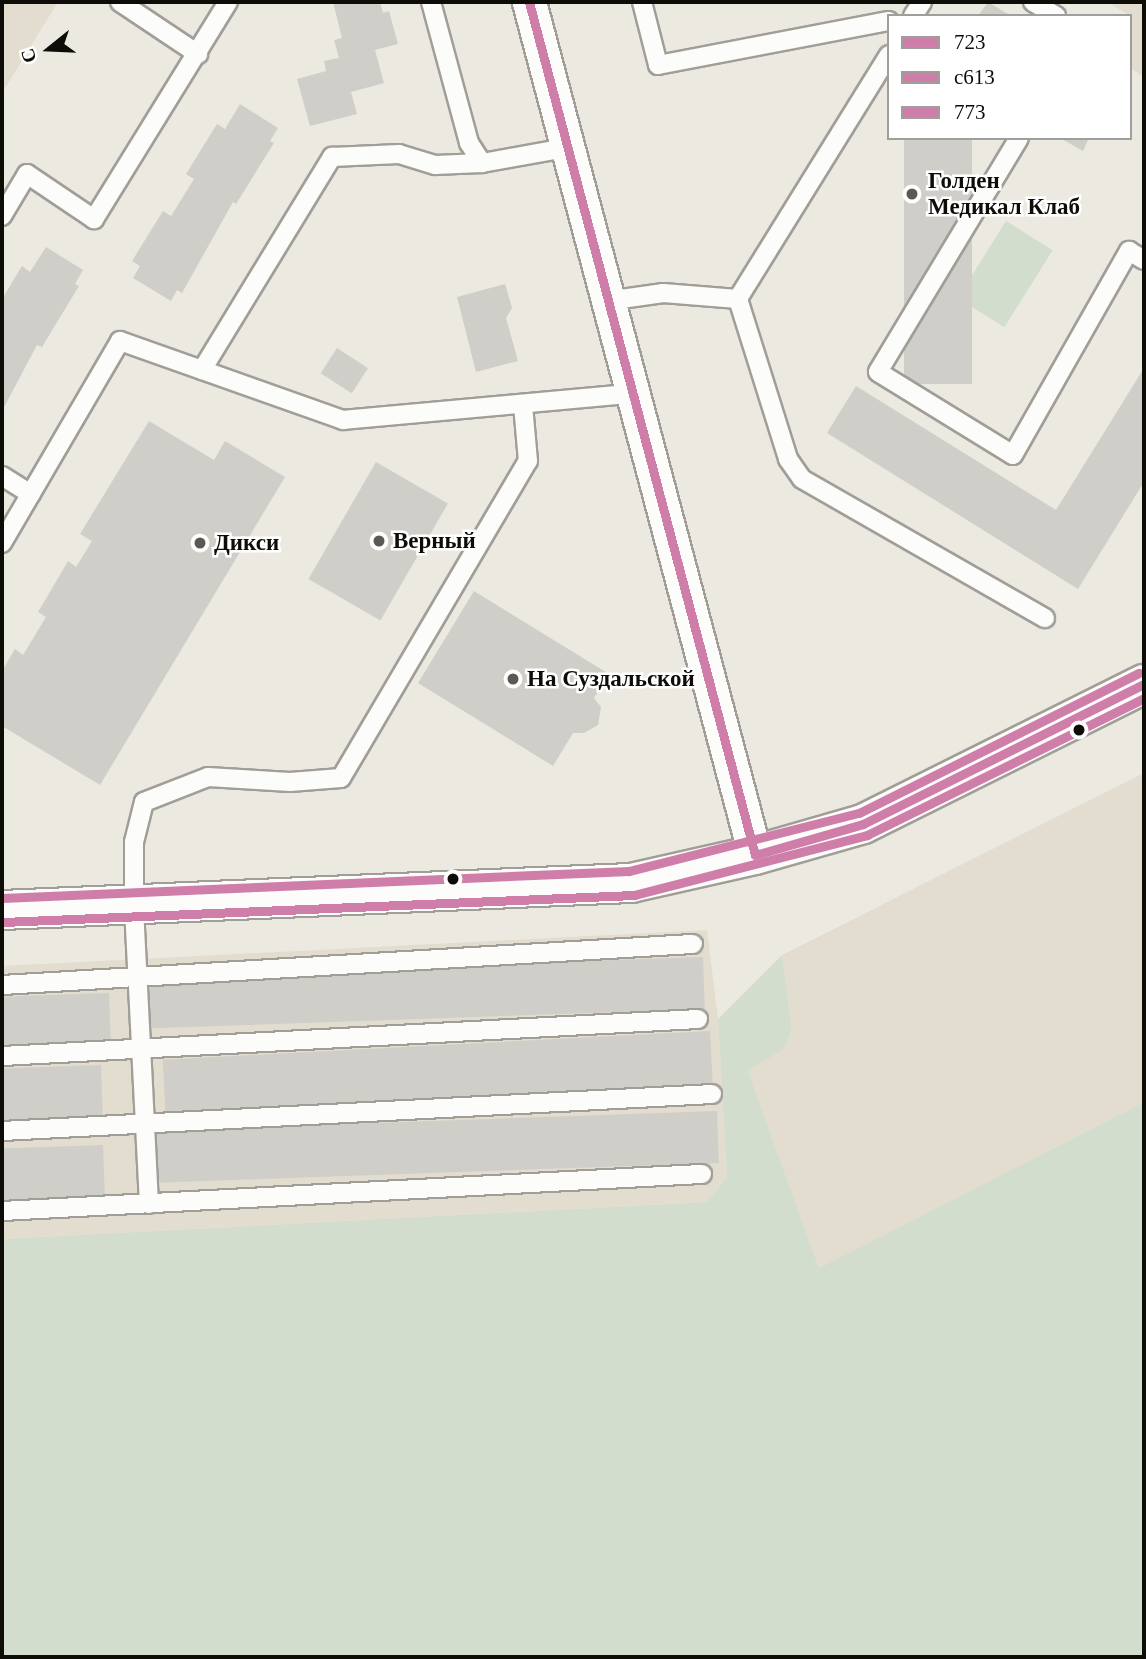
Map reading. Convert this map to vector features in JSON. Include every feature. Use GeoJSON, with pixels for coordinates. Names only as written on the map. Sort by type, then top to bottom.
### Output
{"type":"FeatureCollection","features":[{"type":"Feature","properties":{"kind":"street"},"geometry":{"type":"LineString","coordinates":[[529,2],[630,394],[755,855]]}},
{"type":"Feature","properties":{"kind":"street"},"geometry":{"type":"LineString","coordinates":[[2,910],[631,883],[755,855],[863,824],[1144,684]]}},
{"type":"Feature","properties":{"kind":"lane"},"geometry":{"type":"LineString","coordinates":[[120,2],[198,54]]}},
{"type":"Feature","properties":{"kind":"lane"},"geometry":{"type":"LineString","coordinates":[[2,216],[27,174],[94,219],[228,2]]}},
{"type":"Feature","properties":{"kind":"lane"},"geometry":{"type":"LineString","coordinates":[[431,2],[469,143],[482,163]]}},
{"type":"Feature","properties":{"kind":"lane"},"geometry":{"type":"LineString","coordinates":[[642,2],[658,65],[887,21]]}},
{"type":"Feature","properties":{"kind":"lane"},"geometry":{"type":"LineString","coordinates":[[1033,2],[1053,14]]}},
{"type":"Feature","properties":{"kind":"lane"},"geometry":{"type":"LineString","coordinates":[[887,58],[738,299],[788,459],[802,479],[1045,618]]}},
{"type":"Feature","properties":{"kind":"lane"},"geometry":{"type":"LineString","coordinates":[[1018,140],[878,372],[1013,455],[1129,251],[1144,260]]}},
{"type":"Feature","properties":{"kind":"lane"},"geometry":{"type":"LineString","coordinates":[[202,370],[332,157],[399,154],[435,165],[482,163],[565,148]]}},
{"type":"Feature","properties":{"kind":"lane"},"geometry":{"type":"LineString","coordinates":[[607,301],[663,293],[738,299]]}},
{"type":"Feature","properties":{"kind":"lane"},"geometry":{"type":"LineString","coordinates":[[2,543],[120,341],[343,420],[630,394]]}},
{"type":"Feature","properties":{"kind":"lane"},"geometry":{"type":"LineString","coordinates":[[149,1204],[134,905],[134,842],[144,802],[208,777],[290,782],[341,778],[528,461],[523,405]]}},
{"type":"Feature","properties":{"kind":"lane"},"geometry":{"type":"LineString","coordinates":[[2,476],[31,494]]}},
{"type":"Feature","properties":{"kind":"lane"},"geometry":{"type":"LineString","coordinates":[[2,985],[693,944]]}},
{"type":"Feature","properties":{"kind":"lane"},"geometry":{"type":"LineString","coordinates":[[2,1056],[698,1019]]}},
{"type":"Feature","properties":{"kind":"lane"},"geometry":{"type":"LineString","coordinates":[[2,1131],[712,1094]]}},
{"type":"Feature","properties":{"kind":"lane"},"geometry":{"type":"LineString","coordinates":[[2,1212],[702,1174]]}},
{"type":"Feature","properties":{"kind":"shaded area"},"geometry":{"type":"Polygon","coordinates":[[[2,2],[58,2],[2,93],[2,2]]]}},
{"type":"Feature","properties":{"kind":"shaded area"},"geometry":{"type":"Polygon","coordinates":[[[1107,2],[1144,2],[1144,77],[1132,69],[1132,14],[1127,14],[1107,2]]]}},
{"type":"Feature","properties":{"kind":"shaded area"},"geometry":{"type":"Polygon","coordinates":[[[1144,773],[1144,1102],[819,1268],[748,1071],[784,1049],[792,1030],[782,955],[1144,773]]]}},
{"type":"Feature","properties":{"kind":"shaded area"},"geometry":{"type":"Polygon","coordinates":[[[707,930],[718,1019],[727,1177],[707,1202],[2,1239],[2,966],[707,930]]]}},
{"type":"Feature","properties":{"kind":"green space"},"geometry":{"type":"Polygon","coordinates":[[[1006,221],[1053,250],[1004,327],[958,298],[1006,221]]]}},
{"type":"Feature","properties":{"kind":"green space"},"geometry":{"type":"Polygon","coordinates":[[[782,955],[792,1029],[784,1049],[748,1071],[819,1268],[1144,1102],[1144,1657],[2,1657],[2,1239],[707,1202],[727,1177],[718,1019],[782,955]]]}},
{"type":"Feature","properties":{"kind":"building"},"geometry":{"type":"Polygon","coordinates":[[[333,2],[380,2],[383,13],[389,11],[398,44],[375,50],[384,83],[351,92],[357,114],[310,126],[297,79],[326,71],[324,61],[339,58],[334,40],[342,38],[333,2]]]}},
{"type":"Feature","properties":{"kind":"building"},"geometry":{"type":"Polygon","coordinates":[[[988,2],[1008,14],[979,14],[988,2]]]}},
{"type":"Feature","properties":{"kind":"building"},"geometry":{"type":"Polygon","coordinates":[[[240,104],[278,128],[270,141],[274,143],[236,204],[233,202],[182,293],[177,290],[171,301],[133,278],[140,266],[132,261],[163,211],[171,216],[194,179],[186,174],[217,124],[225,129],[240,104]]]}},
{"type":"Feature","properties":{"kind":"building"},"geometry":{"type":"Polygon","coordinates":[[[904,140],[972,140],[972,384],[904,384],[904,140]]]}},
{"type":"Feature","properties":{"kind":"building"},"geometry":{"type":"Polygon","coordinates":[[[1064,140],[1088,140],[1083,151],[1064,140]]]}},
{"type":"Feature","properties":{"kind":"building"},"geometry":{"type":"Polygon","coordinates":[[[46,247],[83,270],[75,284],[79,286],[42,347],[37,345],[2,411],[2,299],[22,266],[30,272],[46,247]]]}},
{"type":"Feature","properties":{"kind":"building"},"geometry":{"type":"Polygon","coordinates":[[[505,284],[512,308],[506,318],[518,361],[476,372],[457,297],[505,284]]]}},
{"type":"Feature","properties":{"kind":"building"},"geometry":{"type":"Polygon","coordinates":[[[337,348],[368,368],[352,393],[321,373],[337,348]]]}},
{"type":"Feature","properties":{"kind":"building"},"geometry":{"type":"Polygon","coordinates":[[[1144,368],[1144,482],[1078,589],[827,433],[856,386],[1056,510],[1144,368]]]}},
{"type":"Feature","properties":{"kind":"building"},"geometry":{"type":"Polygon","coordinates":[[[149,421],[214,460],[225,441],[285,477],[100,785],[2,726],[2,671],[15,649],[23,655],[46,617],[38,612],[68,561],[76,567],[92,541],[80,534],[149,421]]]}},
{"type":"Feature","properties":{"kind":"building","name":"Верный"},"geometry":{"type":"Polygon","coordinates":[[[376,462],[448,504],[380,620],[309,579],[376,462]]]}},
{"type":"Feature","properties":{"kind":"building","name":"На Суздальской"},"geometry":{"type":"Polygon","coordinates":[[[474,591],[609,674],[594,698],[601,707],[598,725],[584,733],[573,733],[553,766],[418,683],[474,591]]]}},
{"type":"Feature","properties":{"kind":"building"},"geometry":{"type":"Polygon","coordinates":[[[703,957],[705,1009],[151,1028],[149,976],[703,957]]]}},
{"type":"Feature","properties":{"kind":"building"},"geometry":{"type":"Polygon","coordinates":[[[109,993],[111,1046],[4,1050],[2,997],[109,993]]]}},
{"type":"Feature","properties":{"kind":"building"},"geometry":{"type":"Polygon","coordinates":[[[710,1031],[713,1083],[165,1112],[163,1060],[710,1031]]]}},
{"type":"Feature","properties":{"kind":"building"},"geometry":{"type":"Polygon","coordinates":[[[101,1065],[103,1119],[4,1122],[2,1068],[101,1065]]]}},
{"type":"Feature","properties":{"kind":"building"},"geometry":{"type":"Polygon","coordinates":[[[717,1111],[719,1163],[155,1183],[153,1131],[717,1111]]]}},
{"type":"Feature","properties":{"kind":"building"},"geometry":{"type":"Polygon","coordinates":[[[103,1145],[105,1198],[4,1201],[2,1149],[103,1145]]]}},
{"type":"Feature","properties":{"kind":"transit line","name":"723"},"geometry":{"type":"LineString","coordinates":[[529,2],[755,855]]}},
{"type":"Feature","properties":{"kind":"transit line","name":"773"},"geometry":{"type":"LineString","coordinates":[[2,898],[629,871],[859,813],[1139,673]]}},
{"type":"Feature","properties":{"kind":"transit line","name":"723"},"geometry":{"type":"LineString","coordinates":[[755,855],[863,824],[1144,684]]}},
{"type":"Feature","properties":{"kind":"transit line","name":"с613"},"geometry":{"type":"LineString","coordinates":[[3,922],[634,895],[867,835],[1144,698]]}},
{"type":"Feature","properties":{"kind":"place","name":"Голден Медикал Клаб"},"geometry":{"type":"Point","coordinates":[912,194]}},
{"type":"Feature","properties":{"kind":"place","name":"Верный"},"geometry":{"type":"Point","coordinates":[379,541]}},
{"type":"Feature","properties":{"kind":"place","name":"Дикси"},"geometry":{"type":"Point","coordinates":[200,543]}},
{"type":"Feature","properties":{"kind":"place","name":"На Суздальской"},"geometry":{"type":"Point","coordinates":[513,679]}}]}
